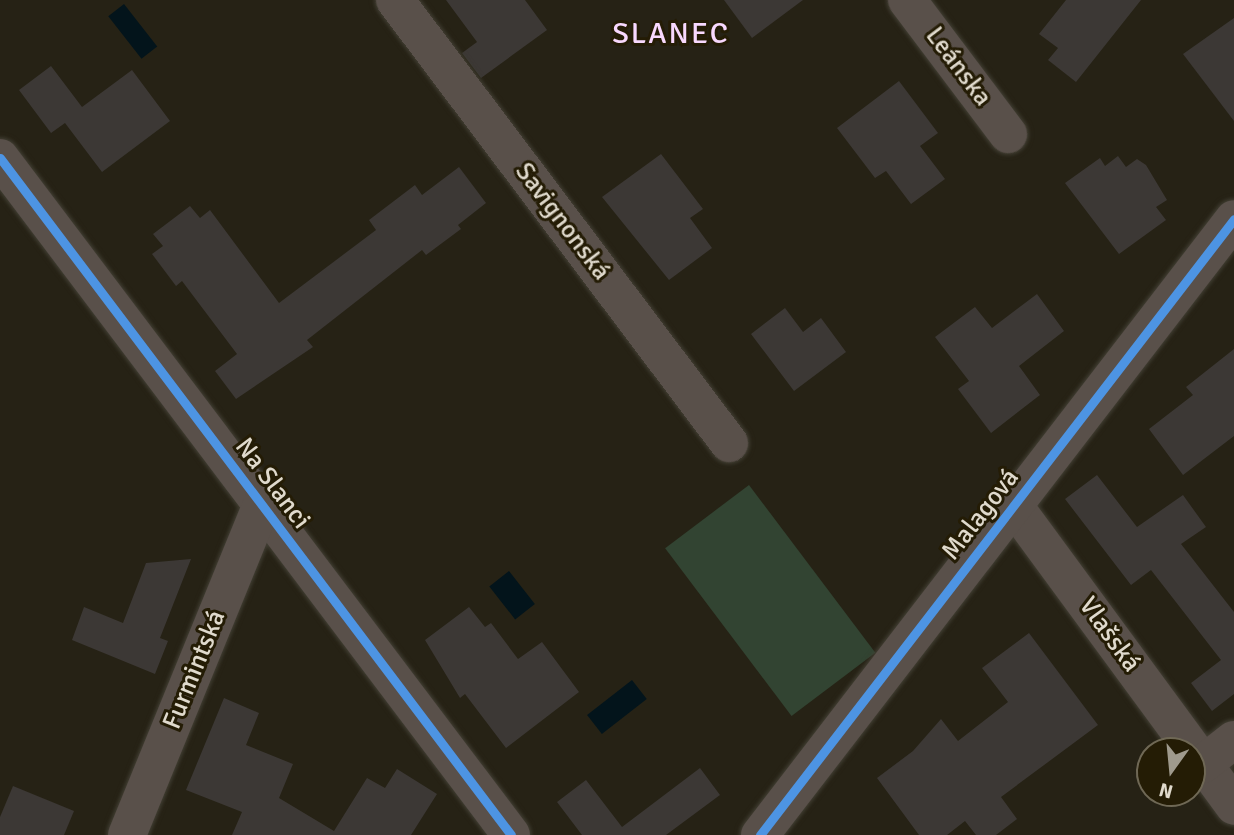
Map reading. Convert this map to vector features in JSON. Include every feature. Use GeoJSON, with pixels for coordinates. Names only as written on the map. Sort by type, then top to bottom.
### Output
{"type":"FeatureCollection","features":[{"type":"Feature","properties":{"kind":"street","name":"Savignonská"},"geometry":{"type":"LineString","coordinates":[[395,0],[729,443]]}},
{"type":"Feature","properties":{"kind":"street","name":"Leánska"},"geometry":{"type":"LineString","coordinates":[[907,0],[1008,134]]}},
{"type":"Feature","properties":{"kind":"street","name":"Na Slanci"},"geometry":{"type":"LineString","coordinates":[[0,158],[511,835]]}},
{"type":"Feature","properties":{"kind":"street","name":"Malagová"},"geometry":{"type":"LineString","coordinates":[[760,835],[1234,219]]}},
{"type":"Feature","properties":{"kind":"street","name":"Furmintská"},"geometry":{"type":"LineString","coordinates":[[127,835],[262,505]]}},
{"type":"Feature","properties":{"kind":"street","name":"Vlašská"},"geometry":{"type":"LineString","coordinates":[[1014,506],[1183,737]]}},
{"type":"Feature","properties":{"kind":"street"},"geometry":{"type":"LineString","coordinates":[[1206,762],[1234,740]]}},
{"type":"Feature","properties":{"kind":"street","name":"Vlašská"},"geometry":{"type":"LineString","coordinates":[[1206,768],[1234,806]]}},
{"type":"Feature","properties":{"kind":"green space"},"geometry":{"type":"Polygon","coordinates":[[[749,485],[875,653],[792,716],[665,548],[749,485]]]}},
{"type":"Feature","properties":{"kind":"shaded area"},"geometry":{"type":"Polygon","coordinates":[[[124,4],[157,47],[141,59],[108,16],[124,4]]]}},
{"type":"Feature","properties":{"kind":"shaded area"},"geometry":{"type":"Polygon","coordinates":[[[509,571],[535,604],[515,619],[489,586],[509,571]]]}},
{"type":"Feature","properties":{"kind":"shaded area"},"geometry":{"type":"Polygon","coordinates":[[[632,680],[647,699],[602,734],[587,715],[632,680]]]}},
{"type":"Feature","properties":{"kind":"building"},"geometry":{"type":"Polygon","coordinates":[[[446,0],[525,0],[547,30],[481,78],[462,53],[477,42],[446,0]]]}},
{"type":"Feature","properties":{"kind":"building"},"geometry":{"type":"Polygon","coordinates":[[[724,0],[803,0],[752,38],[724,0]]]}},
{"type":"Feature","properties":{"kind":"building"},"geometry":{"type":"Polygon","coordinates":[[[1066,0],[1141,0],[1076,82],[1048,60],[1058,48],[1039,34],[1066,0]]]}},
{"type":"Feature","properties":{"kind":"building"},"geometry":{"type":"Polygon","coordinates":[[[1234,18],[1234,121],[1183,54],[1234,18]]]}},
{"type":"Feature","properties":{"kind":"building"},"geometry":{"type":"Polygon","coordinates":[[[51,66],[82,107],[132,70],[170,121],[102,172],[65,123],[51,133],[19,90],[51,66]]]}},
{"type":"Feature","properties":{"kind":"building"},"geometry":{"type":"Polygon","coordinates":[[[899,81],[938,133],[920,146],[945,179],[911,204],[886,171],[875,178],[837,128],[899,81]]]}},
{"type":"Feature","properties":{"kind":"building"},"geometry":{"type":"Polygon","coordinates":[[[661,154],[703,209],[690,218],[712,248],[669,280],[602,197],[661,154]]]}},
{"type":"Feature","properties":{"kind":"building"},"geometry":{"type":"Polygon","coordinates":[[[1118,156],[1126,167],[1137,159],[1146,165],[1167,200],[1156,207],[1166,220],[1119,254],[1065,183],[1100,158],[1105,166],[1118,156]]]}},
{"type":"Feature","properties":{"kind":"building"},"geometry":{"type":"Polygon","coordinates":[[[459,167],[486,203],[458,225],[461,229],[426,255],[422,250],[307,340],[313,347],[236,399],[215,371],[237,354],[182,281],[176,286],[152,254],[163,246],[153,234],[190,206],[200,218],[210,210],[279,303],[376,230],[369,220],[415,185],[422,195],[459,167]]]}},
{"type":"Feature","properties":{"kind":"building"},"geometry":{"type":"Polygon","coordinates":[[[1037,294],[1064,331],[1019,366],[1040,395],[991,433],[958,389],[969,381],[935,337],[975,307],[992,328],[1037,294]]]}},
{"type":"Feature","properties":{"kind":"building"},"geometry":{"type":"Polygon","coordinates":[[[785,308],[803,332],[821,318],[846,352],[794,391],[751,334],[785,308]]]}},
{"type":"Feature","properties":{"kind":"building"},"geometry":{"type":"Polygon","coordinates":[[[1234,349],[1234,436],[1183,475],[1149,429],[1193,395],[1186,387],[1234,349]]]}},
{"type":"Feature","properties":{"kind":"building"},"geometry":{"type":"Polygon","coordinates":[[[1097,475],[1137,527],[1183,495],[1206,527],[1181,544],[1234,612],[1234,694],[1212,711],[1191,683],[1221,660],[1151,570],[1131,585],[1065,499],[1097,475]]]}},
{"type":"Feature","properties":{"kind":"building"},"geometry":{"type":"Polygon","coordinates":[[[191,559],[160,638],[168,641],[155,674],[72,640],[84,607],[123,623],[146,563],[191,559]]]}},
{"type":"Feature","properties":{"kind":"building"},"geometry":{"type":"Polygon","coordinates":[[[469,607],[485,627],[491,623],[518,659],[542,642],[579,692],[506,748],[465,694],[460,698],[425,640],[469,607]]]}},
{"type":"Feature","properties":{"kind":"building"},"geometry":{"type":"Polygon","coordinates":[[[1029,633],[1098,725],[1001,797],[1017,819],[996,835],[976,835],[965,821],[947,835],[919,835],[877,778],[913,751],[941,719],[958,741],[1008,702],[982,668],[1029,633]]]}},
{"type":"Feature","properties":{"kind":"building"},"geometry":{"type":"Polygon","coordinates":[[[224,698],[259,713],[246,745],[293,764],[279,798],[334,831],[367,778],[385,788],[397,769],[437,794],[411,835],[232,835],[242,812],[186,790],[224,698]]]}},
{"type":"Feature","properties":{"kind":"building"},"geometry":{"type":"Polygon","coordinates":[[[700,768],[720,795],[666,835],[582,835],[557,802],[586,780],[622,827],[700,768]]]}},
{"type":"Feature","properties":{"kind":"building"},"geometry":{"type":"Polygon","coordinates":[[[13,786],[74,811],[64,835],[0,835],[0,817],[13,786]]]}},
{"type":"Feature","properties":{"kind":"cycle path"},"geometry":{"type":"LineString","coordinates":[[0,158],[511,835]]}},
{"type":"Feature","properties":{"kind":"cycle path"},"geometry":{"type":"LineString","coordinates":[[760,835],[1234,219]]}},
{"type":"Feature","properties":{"kind":"district","name":"SLANEC"},"geometry":{"type":"Point","coordinates":[671,34]}}]}
